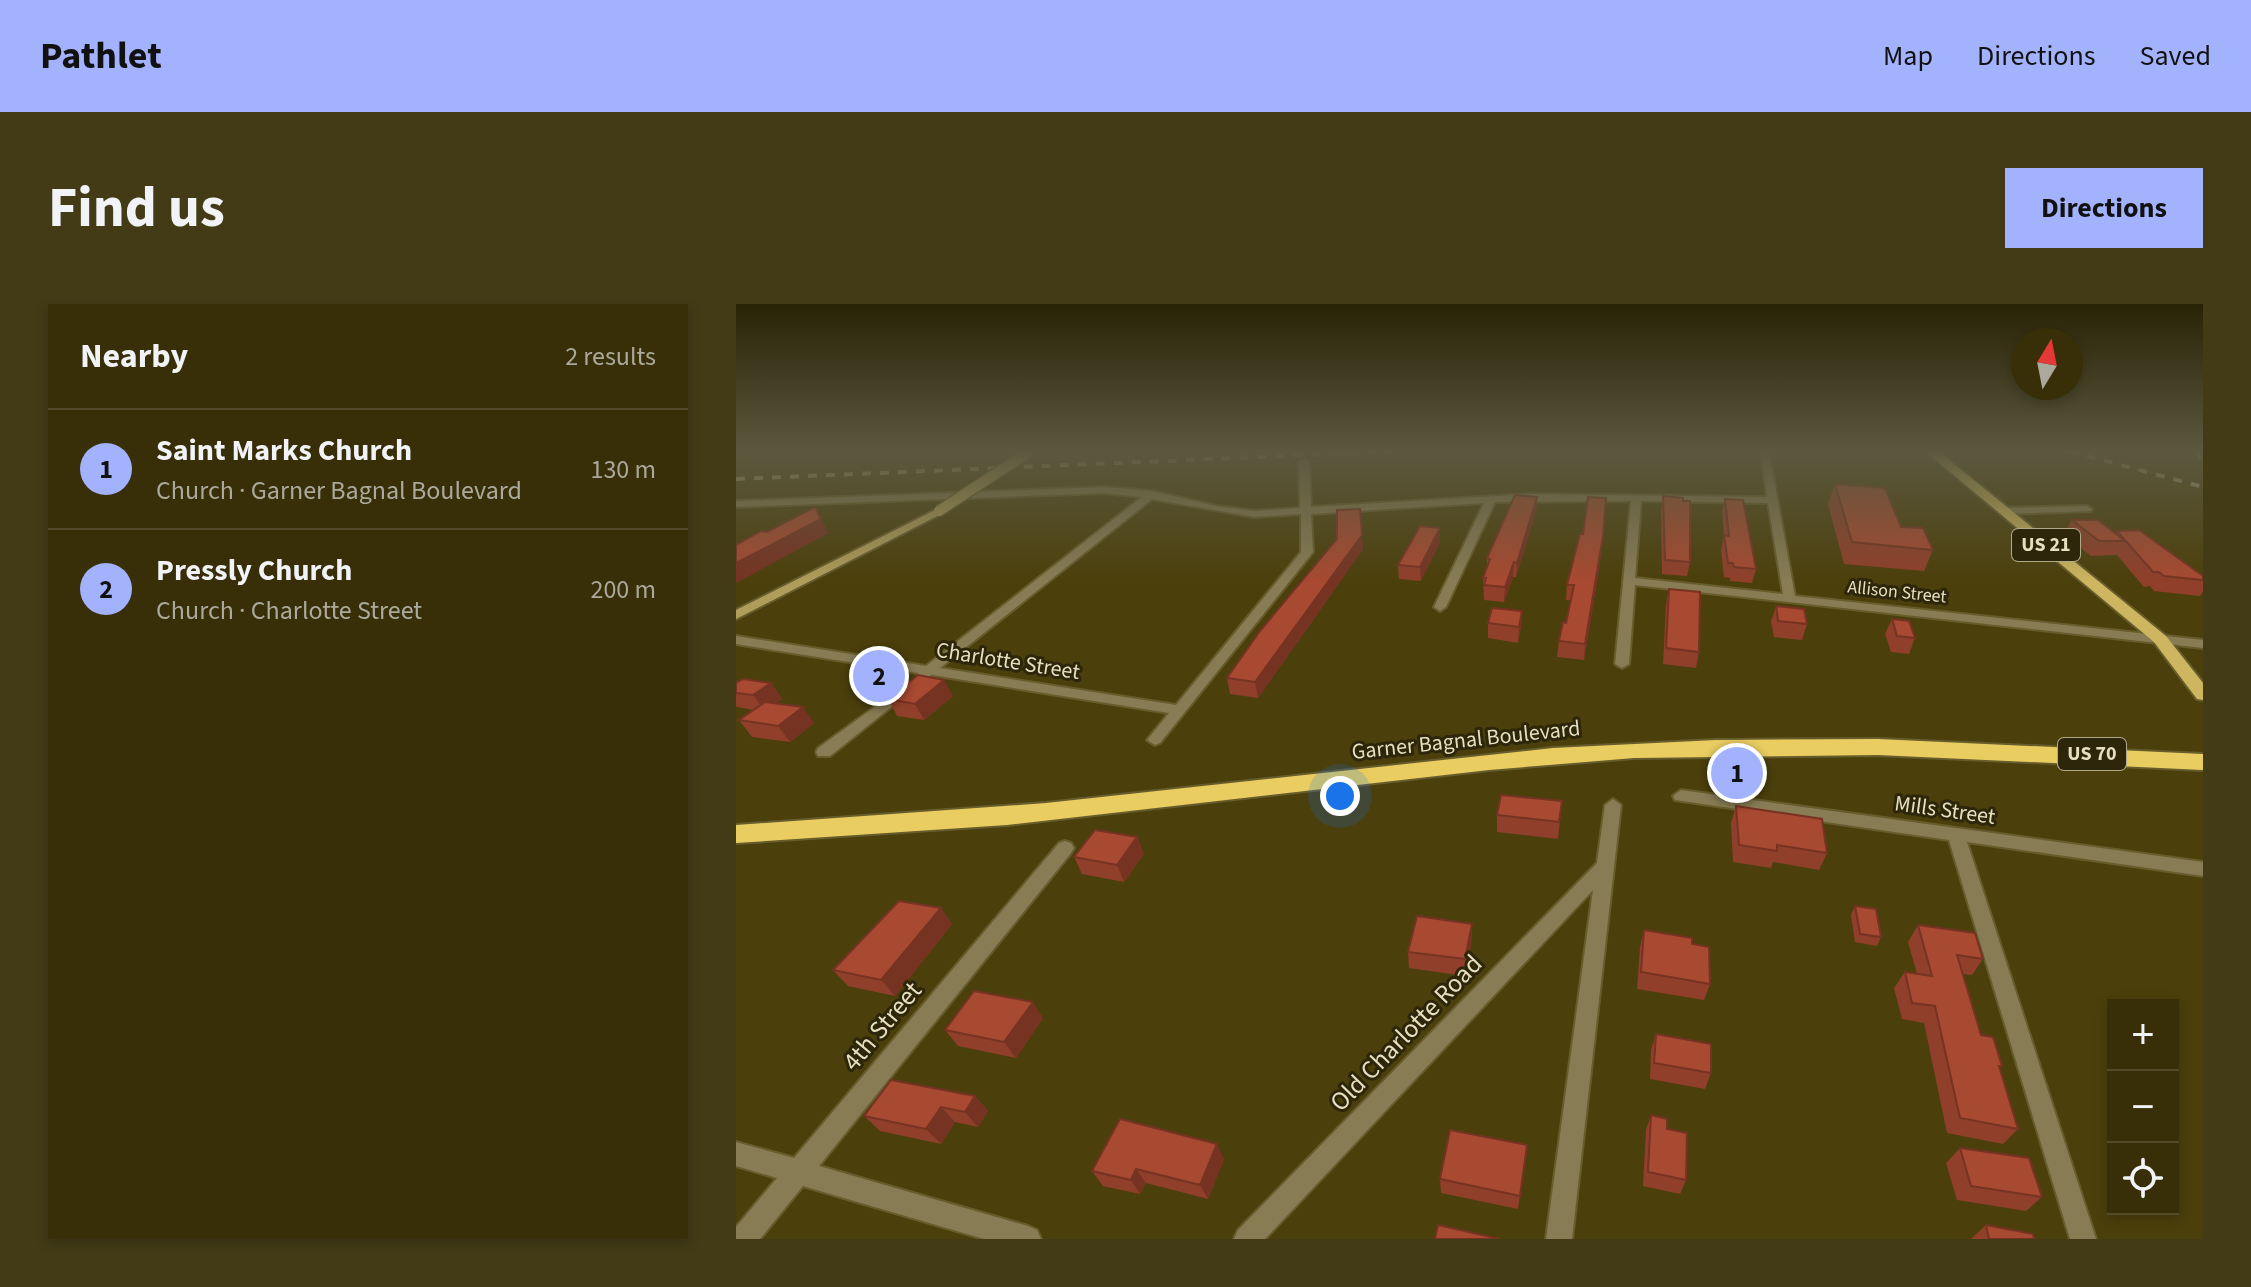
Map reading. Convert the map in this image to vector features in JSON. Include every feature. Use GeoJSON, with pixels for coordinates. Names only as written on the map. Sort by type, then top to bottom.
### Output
{"type":"FeatureCollection","features":[{"type":"Feature","properties":{"kind":"highway","name":"Garner Bagnal Boulevard"},"geometry":{"type":"LineString","coordinates":[[736,834],[1032,814],[1446,766],[1680,749],[1981,748],[2203,762]]}},
{"type":"Feature","properties":{"kind":"main road","name":"US 21"},"geometry":{"type":"LineString","coordinates":[[1984,495],[2160,639],[2203,695]]}},
{"type":"Feature","properties":{"kind":"street"},"geometry":{"type":"LineString","coordinates":[[736,615],[939,511],[964,495]]}},
{"type":"Feature","properties":{"kind":"street"},"geometry":{"type":"LineString","coordinates":[[736,504],[982,495]]}},
{"type":"Feature","properties":{"kind":"street"},"geometry":{"type":"LineString","coordinates":[[824,752],[1151,495]]}},
{"type":"Feature","properties":{"kind":"street"},"geometry":{"type":"LineString","coordinates":[[1154,495],[1214,510],[1254,514],[1491,499],[1773,500]]}},
{"type":"Feature","properties":{"kind":"street"},"geometry":{"type":"LineString","coordinates":[[1155,740],[1300,563],[1308,542],[1305,495]]}},
{"type":"Feature","properties":{"kind":"street"},"geometry":{"type":"LineString","coordinates":[[1772,495],[1790,599]]}},
{"type":"Feature","properties":{"kind":"street"},"geometry":{"type":"LineString","coordinates":[[1440,607],[1491,499]]}},
{"type":"Feature","properties":{"kind":"street"},"geometry":{"type":"LineString","coordinates":[[1622,664],[1636,499]]}},
{"type":"Feature","properties":{"kind":"street"},"geometry":{"type":"LineString","coordinates":[[2004,511],[2087,509]]}},
{"type":"Feature","properties":{"kind":"street","name":"Allison Street"},"geometry":{"type":"LineString","coordinates":[[1630,581],[2203,644]]}},
{"type":"Feature","properties":{"kind":"street","name":"Charlotte Street"},"geometry":{"type":"LineString","coordinates":[[736,640],[1179,710]]}},
{"type":"Feature","properties":{"kind":"street","name":"Mills Street"},"geometry":{"type":"LineString","coordinates":[[1681,796],[2203,869]]}},
{"type":"Feature","properties":{"kind":"street"},"geometry":{"type":"LineString","coordinates":[[1559,1239],[1613,805]]}},
{"type":"Feature","properties":{"kind":"street"},"geometry":{"type":"LineString","coordinates":[[1956,834],[2083,1239]]}},
{"type":"Feature","properties":{"kind":"street","name":"4th Street"},"geometry":{"type":"LineString","coordinates":[[743,1239],[1065,848]]}},
{"type":"Feature","properties":{"kind":"street","name":"Old Charlotte Road"},"geometry":{"type":"LineString","coordinates":[[1247,1239],[1605,866]]}},
{"type":"Feature","properties":{"kind":"street"},"geometry":{"type":"LineString","coordinates":[[736,1154],[1028,1239]]}},
{"type":"Feature","properties":{"kind":"building"},"geometry":{"type":"Polygon","coordinates":[[[1515,495],[1537,497],[1517,563],[1514,562],[1505,587],[1484,585],[1486,578],[1483,578],[1490,559],[1487,558],[1515,495]]]}},
{"type":"Feature","properties":{"kind":"building"},"geometry":{"type":"Polygon","coordinates":[[[1838,495],[1888,495],[1901,527],[1923,528],[1933,550],[1852,542],[1838,495]]]}},
{"type":"Feature","properties":{"kind":"building"},"geometry":{"type":"Polygon","coordinates":[[[1663,496],[1690,501],[1690,562],[1665,560],[1663,496]]]}},
{"type":"Feature","properties":{"kind":"building"},"geometry":{"type":"Polygon","coordinates":[[[1588,497],[1606,498],[1603,536],[1585,644],[1559,641],[1574,585],[1567,585],[1580,534],[1583,534],[1588,497]]]}},
{"type":"Feature","properties":{"kind":"building"},"geometry":{"type":"Polygon","coordinates":[[[1725,499],[1743,500],[1756,569],[1734,567],[1733,563],[1728,563],[1724,535],[1729,536],[1725,499]]]}},
{"type":"Feature","properties":{"kind":"building"},"geometry":{"type":"Polygon","coordinates":[[[815,507],[821,519],[736,563],[736,545],[815,507]]]}},
{"type":"Feature","properties":{"kind":"building"},"geometry":{"type":"Polygon","coordinates":[[[1360,509],[1362,535],[1255,682],[1227,678],[1260,631],[1337,539],[1337,510],[1360,509]]]}},
{"type":"Feature","properties":{"kind":"building"},"geometry":{"type":"Polygon","coordinates":[[[2072,520],[2098,520],[2125,541],[2099,541],[2072,520]]]}},
{"type":"Feature","properties":{"kind":"building"},"geometry":{"type":"Polygon","coordinates":[[[1420,526],[1440,528],[1420,567],[1398,565],[1420,526]]]}},
{"type":"Feature","properties":{"kind":"building"},"geometry":{"type":"Polygon","coordinates":[[[2139,530],[2203,576],[2203,580],[2153,572],[2117,531],[2139,530]]]}},
{"type":"Feature","properties":{"kind":"building"},"geometry":{"type":"Polygon","coordinates":[[[1669,589],[1700,592],[1699,652],[1666,648],[1669,589]]]}},
{"type":"Feature","properties":{"kind":"building"},"geometry":{"type":"Polygon","coordinates":[[[1776,606],[1804,609],[1807,624],[1778,621],[1776,606]]]}},
{"type":"Feature","properties":{"kind":"building"},"geometry":{"type":"Polygon","coordinates":[[[1492,608],[1522,611],[1519,627],[1488,623],[1492,608]]]}},
{"type":"Feature","properties":{"kind":"building"},"geometry":{"type":"Polygon","coordinates":[[[1892,619],[1909,621],[1915,638],[1897,636],[1892,619]]]}},
{"type":"Feature","properties":{"kind":"building"},"geometry":{"type":"Polygon","coordinates":[[[918,675],[944,680],[915,704],[888,699],[918,675]]]}},
{"type":"Feature","properties":{"kind":"building"},"geometry":{"type":"Polygon","coordinates":[[[743,679],[771,683],[753,695],[736,693],[736,683],[743,679]]]}},
{"type":"Feature","properties":{"kind":"building"},"geometry":{"type":"Polygon","coordinates":[[[765,702],[803,707],[778,726],[739,720],[765,702]]]}},
{"type":"Feature","properties":{"kind":"building"},"geometry":{"type":"Polygon","coordinates":[[[1501,795],[1562,801],[1559,822],[1497,815],[1501,795]]]}},
{"type":"Feature","properties":{"kind":"building"},"geometry":{"type":"Polygon","coordinates":[[[1736,806],[1822,819],[1827,853],[1777,845],[1777,851],[1739,845],[1736,806]]]}},
{"type":"Feature","properties":{"kind":"building"},"geometry":{"type":"Polygon","coordinates":[[[1095,830],[1137,837],[1117,865],[1074,857],[1095,830]]]}},
{"type":"Feature","properties":{"kind":"building"},"geometry":{"type":"Polygon","coordinates":[[[899,901],[941,908],[881,980],[833,970],[899,901]]]}},
{"type":"Feature","properties":{"kind":"building"},"geometry":{"type":"Polygon","coordinates":[[[1855,906],[1876,909],[1881,937],[1860,934],[1855,906]]]}},
{"type":"Feature","properties":{"kind":"building"},"geometry":{"type":"Polygon","coordinates":[[[1417,916],[1472,924],[1465,959],[1408,952],[1417,916]]]}},
{"type":"Feature","properties":{"kind":"building"},"geometry":{"type":"Polygon","coordinates":[[[1918,925],[1975,933],[1983,959],[1957,955],[1981,1035],[1993,1037],[2018,1129],[1960,1118],[1935,1006],[1912,1003],[1905,972],[1932,976],[1918,925]]]}},
{"type":"Feature","properties":{"kind":"building"},"geometry":{"type":"Polygon","coordinates":[[[1644,930],[1692,938],[1692,944],[1709,947],[1710,984],[1641,972],[1644,930]]]}},
{"type":"Feature","properties":{"kind":"building"},"geometry":{"type":"Polygon","coordinates":[[[974,991],[1033,1002],[1004,1042],[945,1030],[974,991]]]}},
{"type":"Feature","properties":{"kind":"building"},"geometry":{"type":"Polygon","coordinates":[[[1656,1034],[1711,1044],[1711,1073],[1654,1063],[1656,1034]]]}},
{"type":"Feature","properties":{"kind":"building"},"geometry":{"type":"Polygon","coordinates":[[[891,1080],[975,1096],[965,1112],[941,1107],[926,1129],[864,1116],[891,1080]]]}},
{"type":"Feature","properties":{"kind":"building"},"geometry":{"type":"Polygon","coordinates":[[[1651,1115],[1667,1119],[1667,1129],[1687,1133],[1686,1180],[1648,1172],[1651,1115]]]}},
{"type":"Feature","properties":{"kind":"building"},"geometry":{"type":"Polygon","coordinates":[[[1120,1119],[1217,1144],[1200,1185],[1136,1169],[1131,1180],[1092,1171],[1120,1119]]]}},
{"type":"Feature","properties":{"kind":"building"},"geometry":{"type":"Polygon","coordinates":[[[1450,1130],[1527,1145],[1520,1196],[1440,1179],[1450,1130]]]}},
{"type":"Feature","properties":{"kind":"building"},"geometry":{"type":"Polygon","coordinates":[[[1960,1148],[2029,1158],[2042,1197],[1971,1186],[1960,1148]]]}},
{"type":"Feature","properties":{"kind":"building"},"geometry":{"type":"Polygon","coordinates":[[[1438,1225],[1500,1239],[1435,1239],[1438,1225]]]}},
{"type":"Feature","properties":{"kind":"building"},"geometry":{"type":"Polygon","coordinates":[[[1986,1225],[2033,1234],[2034,1239],[1989,1239],[1986,1225]]]}},
{"type":"Feature","properties":{"kind":"place","name":"Pressly Church"},"geometry":{"type":"Point","coordinates":[879,676]}},
{"type":"Feature","properties":{"kind":"place","name":"Saint Marks Church"},"geometry":{"type":"Point","coordinates":[1737,773]}}]}
